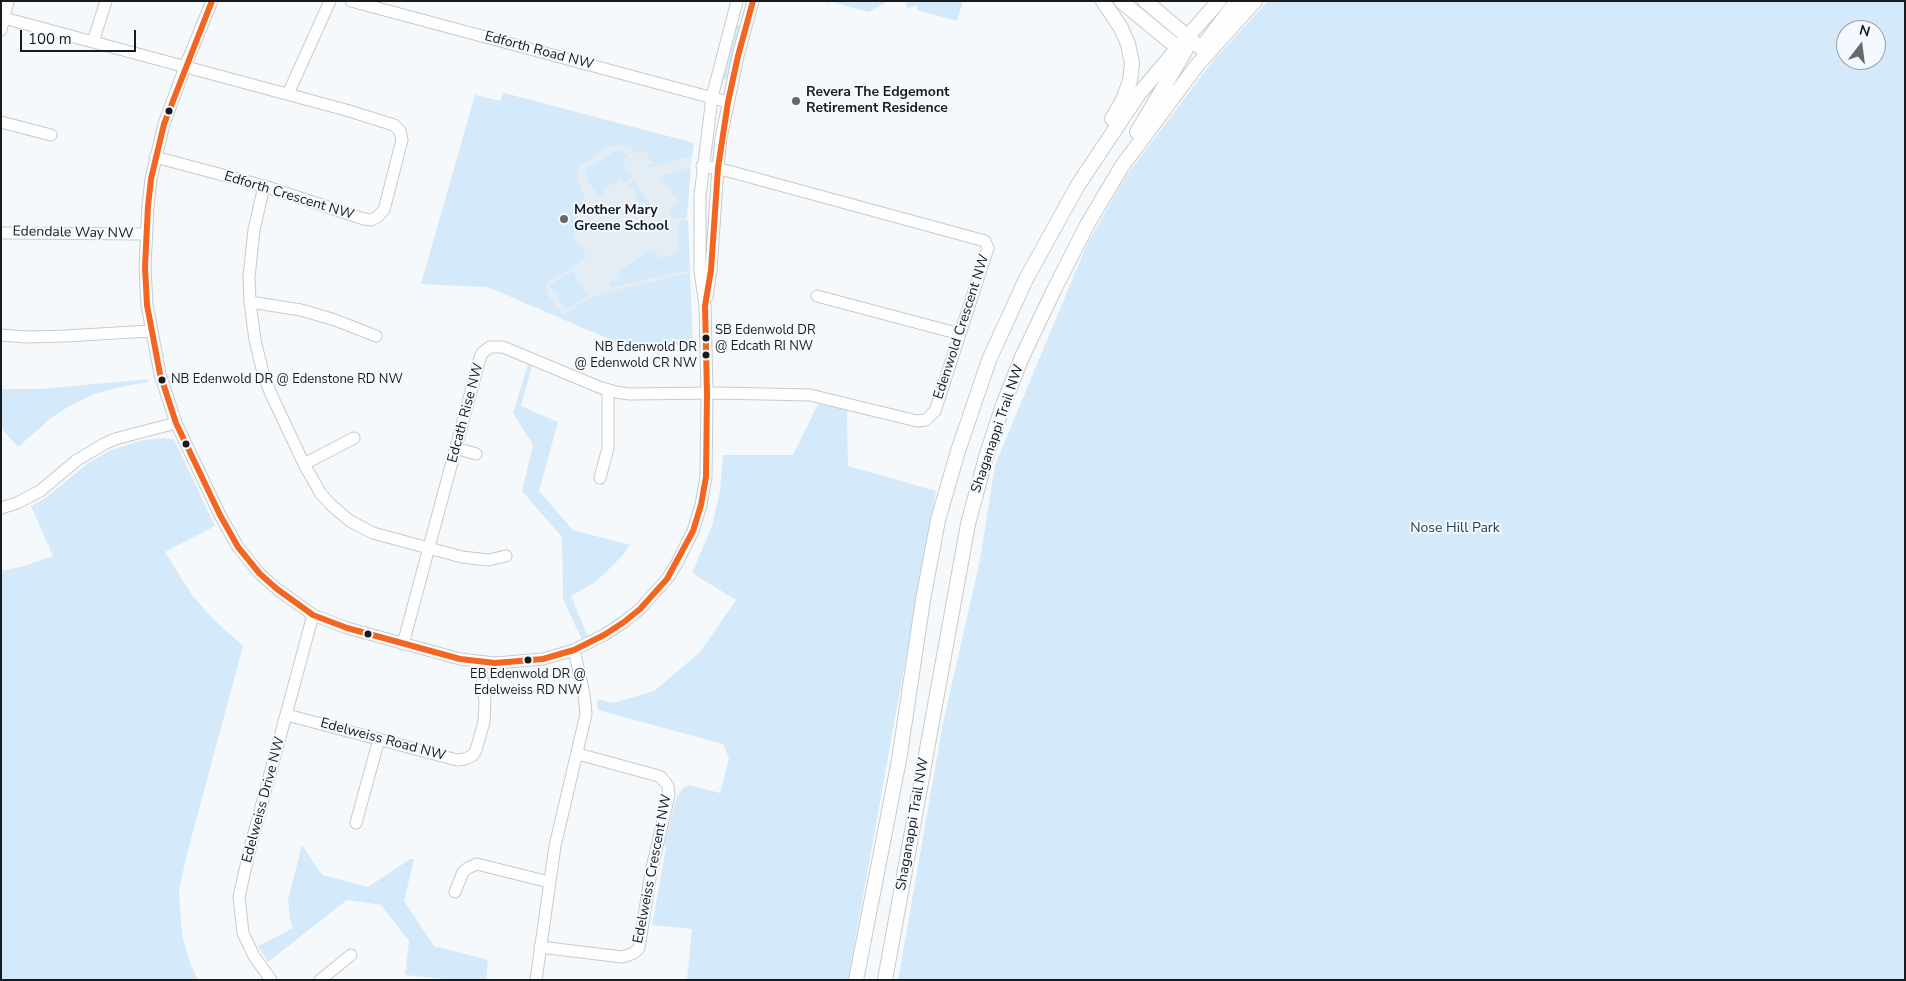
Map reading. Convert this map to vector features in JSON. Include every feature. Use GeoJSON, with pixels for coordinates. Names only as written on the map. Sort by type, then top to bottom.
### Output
{"type":"FeatureCollection","features":[{"type":"Feature","properties":{"kind":"main road"},"geometry":{"type":"LineString","coordinates":[[1078,185],[1079,176],[1123,100],[1130,81],[1132,63],[1128,44],[1121,28],[1103,1]]}},
{"type":"Feature","properties":{"kind":"main road"},"geometry":{"type":"LineString","coordinates":[[1121,1],[1198,64]]}},
{"type":"Feature","properties":{"kind":"main road"},"geometry":{"type":"LineString","coordinates":[[1145,1],[1204,50],[1237,1]]}},
{"type":"Feature","properties":{"kind":"main road","name":"Shaganappi Trail NW"},"geometry":{"type":"LineString","coordinates":[[856,980],[899,760],[923,600],[938,520],[958,450],[990,360],[1026,280],[1078,185],[1138,95],[1181,50],[1188,36],[1219,1]]}},
{"type":"Feature","properties":{"kind":"main road","name":"Shaganappi Trail NW"},"geometry":{"type":"LineString","coordinates":[[885,980],[968,524],[986,457],[1022,357],[1087,226],[1122,166],[1198,64],[1204,50],[1255,1]]}},
{"type":"Feature","properties":{"kind":"main road"},"geometry":{"type":"LineString","coordinates":[[1122,166],[1126,150],[1181,50]]}},
{"type":"Feature","properties":{"kind":"street"},"geometry":{"type":"LineString","coordinates":[[1,30],[8,1]]}},
{"type":"Feature","properties":{"kind":"street"},"geometry":{"type":"LineString","coordinates":[[93,42],[106,1]]}},
{"type":"Feature","properties":{"kind":"street"},"geometry":{"type":"LineString","coordinates":[[212,1],[164,124],[151,179],[146,234],[147,306],[151,332],[160,374],[176,423],[220,515],[238,547],[260,574],[313,615],[347,628],[460,659],[480,662],[527,661],[574,650],[604,635],[640,610],[667,579],[693,531],[705,484],[707,392],[705,306],[700,270],[699,242],[702,166],[712,97],[735,2],[752,4],[728,102],[718,168],[712,270],[705,306]]}},
{"type":"Feature","properties":{"kind":"street"},"geometry":{"type":"LineString","coordinates":[[288,94],[330,1]]}},
{"type":"Feature","properties":{"kind":"street","name":"Edforth Road NW"},"geometry":{"type":"LineString","coordinates":[[351,1],[728,102]]}},
{"type":"Feature","properties":{"kind":"street"},"geometry":{"type":"LineString","coordinates":[[4,18],[185,67]]}},
{"type":"Feature","properties":{"kind":"street","name":"Edforth Crescent NW"},"geometry":{"type":"LineString","coordinates":[[156,157],[264,186],[364,219],[371,220],[384,210],[402,136],[394,125],[288,94],[185,67]]}},
{"type":"Feature","properties":{"kind":"street"},"geometry":{"type":"LineString","coordinates":[[1,122],[51,135]]}},
{"type":"Feature","properties":{"kind":"street","name":"Edenwold Crescent NW"},"geometry":{"type":"LineString","coordinates":[[702,166],[718,168],[985,241],[988,248],[935,411],[931,418],[918,421],[810,395],[707,392]]}},
{"type":"Feature","properties":{"kind":"street"},"geometry":{"type":"LineString","coordinates":[[264,186],[250,255],[250,302],[255,340],[264,376],[280,414],[321,494],[350,521],[373,533],[475,560],[498,559],[506,556]]}},
{"type":"Feature","properties":{"kind":"street","name":"Edendale Way NW"},"geometry":{"type":"LineString","coordinates":[[1,232],[146,234]]}},
{"type":"Feature","properties":{"kind":"street"},"geometry":{"type":"LineString","coordinates":[[817,296],[960,334]]}},
{"type":"Feature","properties":{"kind":"street"},"geometry":{"type":"LineString","coordinates":[[250,302],[301,310],[335,320],[376,336]]}},
{"type":"Feature","properties":{"kind":"street"},"geometry":{"type":"LineString","coordinates":[[1,335],[56,336],[151,332]]}},
{"type":"Feature","properties":{"kind":"street","name":"Edcath Rise NW"},"geometry":{"type":"LineString","coordinates":[[403,644],[482,353],[490,347],[503,347],[608,390],[629,394],[707,392]]}},
{"type":"Feature","properties":{"kind":"street"},"geometry":{"type":"LineString","coordinates":[[600,478],[608,448],[608,390]]}},
{"type":"Feature","properties":{"kind":"street"},"geometry":{"type":"LineString","coordinates":[[1,508],[17,503],[40,491],[77,460],[104,444],[176,423]]}},
{"type":"Feature","properties":{"kind":"street"},"geometry":{"type":"LineString","coordinates":[[304,464],[354,438]]}},
{"type":"Feature","properties":{"kind":"street"},"geometry":{"type":"LineString","coordinates":[[456,448],[476,454]]}},
{"type":"Feature","properties":{"kind":"street","name":"Edelweiss Drive NW"},"geometry":{"type":"LineString","coordinates":[[270,980],[254,956],[243,933],[239,897],[251,844],[313,615]]}},
{"type":"Feature","properties":{"kind":"street"},"geometry":{"type":"LineString","coordinates":[[536,980],[548,882],[560,822],[578,754],[586,714],[584,694],[574,650]]}},
{"type":"Feature","properties":{"kind":"street","name":"Edelweiss Road NW"},"geometry":{"type":"LineString","coordinates":[[287,715],[457,760],[465,760],[473,755],[478,745],[484,722],[480,662]]}},
{"type":"Feature","properties":{"kind":"street"},"geometry":{"type":"LineString","coordinates":[[356,823],[378,739]]}},
{"type":"Feature","properties":{"kind":"street","name":"Edelweiss Crescent NW"},"geometry":{"type":"LineString","coordinates":[[540,947],[622,957],[634,952],[640,942],[650,872],[669,795],[668,786],[661,777],[578,754]]}},
{"type":"Feature","properties":{"kind":"street"},"geometry":{"type":"LineString","coordinates":[[455,892],[463,872],[477,864],[548,882]]}},
{"type":"Feature","properties":{"kind":"street"},"geometry":{"type":"LineString","coordinates":[[320,980],[351,955]]}},
{"type":"Feature","properties":{"kind":"shaded area","name":"Mother Mary Greene School"},"geometry":{"type":"Polygon","coordinates":[[[504,93],[694,143],[687,213],[693,345],[623,345],[488,287],[421,284],[475,95],[500,101],[504,93]]]}},
{"type":"Feature","properties":{"kind":"green space"},"geometry":{"type":"Polygon","coordinates":[[[828,1],[888,1],[869,12],[828,1]]]}},
{"type":"Feature","properties":{"kind":"green space"},"geometry":{"type":"Polygon","coordinates":[[[907,1],[963,1],[957,21],[917,10],[918,7],[908,8],[907,1]]]}},
{"type":"Feature","properties":{"kind":"green space","name":"Nose Hill Park"},"geometry":{"type":"Polygon","coordinates":[[[1268,1],[1905,1],[1905,980],[898,980],[943,723],[980,560],[995,465],[1087,244],[1126,176],[1211,63],[1268,1]]]}},
{"type":"Feature","properties":{"kind":"green space"},"geometry":{"type":"Polygon","coordinates":[[[737,25],[740,25],[726,80],[723,79],[737,25]]]}},
{"type":"Feature","properties":{"kind":"green space","name":"Mother Mary Greene School"},"geometry":{"type":"Polygon","coordinates":[[[504,93],[694,143],[692,156],[654,167],[647,167],[653,163],[644,150],[637,154],[630,147],[618,144],[600,152],[580,166],[577,177],[584,196],[573,235],[587,257],[545,285],[549,297],[563,315],[593,296],[598,297],[620,289],[690,273],[693,345],[623,345],[488,287],[421,284],[475,95],[500,101],[504,93]]]}},
{"type":"Feature","properties":{"kind":"green space"},"geometry":{"type":"Polygon","coordinates":[[[615,151],[628,156],[622,161],[632,177],[623,183],[620,179],[603,190],[605,194],[599,196],[587,180],[585,170],[615,151]]]}},
{"type":"Feature","properties":{"kind":"green space"},"geometry":{"type":"Polygon","coordinates":[[[691,167],[687,218],[672,218],[669,209],[679,203],[661,176],[691,167]]]}},
{"type":"Feature","properties":{"kind":"green space"},"geometry":{"type":"Polygon","coordinates":[[[635,181],[653,210],[651,216],[643,202],[639,204],[634,195],[637,193],[632,187],[629,188],[627,185],[635,181]]]}},
{"type":"Feature","properties":{"kind":"green space"},"geometry":{"type":"Polygon","coordinates":[[[688,220],[690,270],[612,287],[609,283],[620,276],[618,272],[649,251],[659,254],[658,257],[666,259],[667,255],[673,256],[680,240],[678,235],[680,221],[688,220]]]}},
{"type":"Feature","properties":{"kind":"green space"},"geometry":{"type":"Polygon","coordinates":[[[572,271],[588,296],[566,310],[550,285],[572,271]]]}},
{"type":"Feature","properties":{"kind":"green space"},"geometry":{"type":"Polygon","coordinates":[[[528,364],[532,366],[521,406],[558,422],[539,491],[573,530],[630,545],[603,575],[571,596],[588,637],[582,640],[563,599],[562,537],[522,491],[533,445],[513,413],[528,364]]]}},
{"type":"Feature","properties":{"kind":"green space"},"geometry":{"type":"Polygon","coordinates":[[[148,379],[149,382],[94,394],[68,407],[51,418],[18,447],[1,428],[1,389],[41,389],[148,379]]]}},
{"type":"Feature","properties":{"kind":"green space"},"geometry":{"type":"Polygon","coordinates":[[[818,404],[847,409],[848,466],[936,491],[848,980],[687,980],[692,929],[652,925],[666,848],[664,845],[676,799],[683,788],[689,785],[720,793],[729,759],[723,744],[598,710],[597,699],[613,703],[654,691],[700,652],[736,600],[692,573],[712,526],[720,491],[723,455],[793,455],[818,404]]]}},
{"type":"Feature","properties":{"kind":"green space"},"geometry":{"type":"Polygon","coordinates":[[[174,439],[215,526],[165,552],[192,595],[213,619],[243,646],[187,854],[179,891],[182,935],[190,963],[198,980],[1,980],[1,571],[24,566],[53,556],[31,506],[47,497],[88,463],[111,450],[143,440],[174,439]]]}},
{"type":"Feature","properties":{"kind":"green space"},"geometry":{"type":"Polygon","coordinates":[[[302,845],[322,875],[368,887],[410,859],[414,859],[404,901],[434,946],[488,960],[486,980],[454,980],[405,975],[409,941],[381,905],[347,900],[268,962],[258,946],[293,928],[290,920],[288,900],[302,845]]]}},
{"type":"Feature","properties":{"kind":"transit line"},"geometry":{"type":"LineString","coordinates":[[212,1],[164,124],[151,179],[148,206],[145,267],[147,305],[160,374],[176,423],[220,515],[238,547],[260,574],[277,589],[313,615],[347,628],[460,659],[495,663],[543,659],[574,650],[604,635],[624,622],[640,609],[667,579],[693,531],[701,505],[706,477],[705,306],[711,270],[718,168],[728,102],[753,1]]}},
{"type":"Feature","properties":{"kind":"place","name":"Revera The Edgemont Retirement Residence"},"geometry":{"type":"Point","coordinates":[796,101]}},
{"type":"Feature","properties":{"kind":"place","name":"Mother Mary Greene School"},"geometry":{"type":"Point","coordinates":[564,219]}},
{"type":"Feature","properties":{"kind":"place","name":"SB Edenwold DR @ Edcath RI NW"},"geometry":{"type":"Point","coordinates":[706,338]}},
{"type":"Feature","properties":{"kind":"place","name":"NB Edenwold DR @ Edenwold CR NW"},"geometry":{"type":"Point","coordinates":[706,355]}},
{"type":"Feature","properties":{"kind":"place","name":"NB Edenwold DR @ Edenstone RD NW"},"geometry":{"type":"Point","coordinates":[162,380]}},
{"type":"Feature","properties":{"kind":"place","name":"EB Edenwold DR @ Edelweiss RD NW"},"geometry":{"type":"Point","coordinates":[528,660]}}]}
